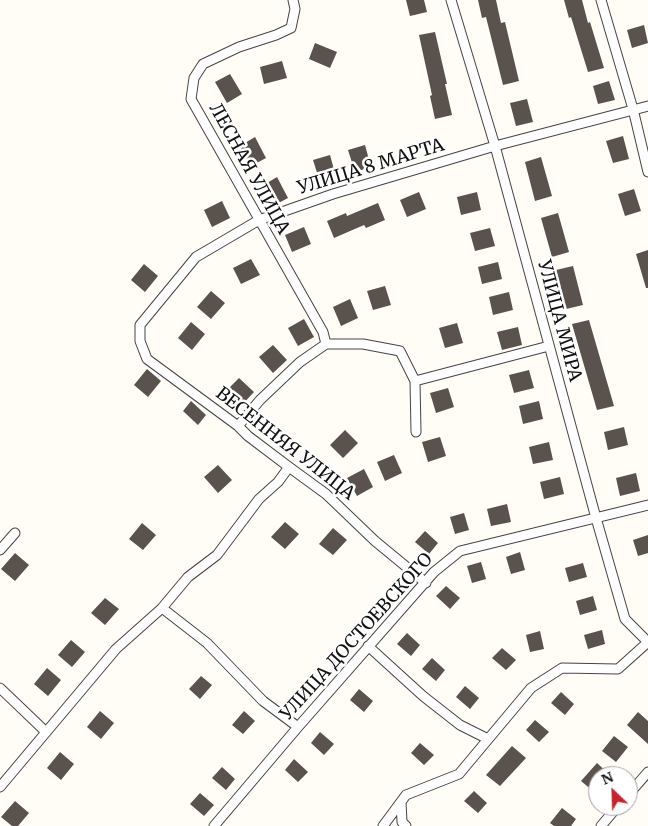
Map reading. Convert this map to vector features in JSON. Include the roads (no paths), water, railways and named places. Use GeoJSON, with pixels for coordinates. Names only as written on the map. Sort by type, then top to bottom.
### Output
{"type":"FeatureCollection","features":[{"type":"Feature","properties":{"kind":"street","name":"ЛЕСНАЯ УЛИЦА"},"geometry":{"type":"LineString","coordinates":[[293,0],[296,9],[292,28],[239,47],[203,64],[194,78],[191,99],[323,332],[326,344]]}},
{"type":"Feature","properties":{"kind":"street","name":"УЛИЦА МИРА"},"geometry":{"type":"LineString","coordinates":[[451,0],[495,146],[596,518],[626,620],[648,642]]}},
{"type":"Feature","properties":{"kind":"street"},"geometry":{"type":"LineString","coordinates":[[601,0],[633,109],[648,172]]}},
{"type":"Feature","properties":{"kind":"street","name":"УЛИЦА 8 МАРТА"},"geometry":{"type":"LineString","coordinates":[[140,325],[196,257],[259,220],[333,194],[495,146],[648,106]]}},
{"type":"Feature","properties":{"kind":"street","name":"ВЕСЕННЯЯ УЛИЦА"},"geometry":{"type":"LineString","coordinates":[[140,325],[140,341],[147,358],[326,494],[375,541],[426,582]]}},
{"type":"Feature","properties":{"kind":"street"},"geometry":{"type":"LineString","coordinates":[[238,426],[260,400],[300,362],[326,344],[363,344],[400,351],[415,381],[416,432]]}},
{"type":"Feature","properties":{"kind":"street"},"geometry":{"type":"LineString","coordinates":[[415,381],[550,346]]}},
{"type":"Feature","properties":{"kind":"street"},"geometry":{"type":"LineString","coordinates":[[0,787],[116,649],[162,608],[188,577],[217,555],[259,499],[278,482],[288,467]]}},
{"type":"Feature","properties":{"kind":"street","name":"УЛИЦА ДОСТОЕВСКОГО"},"geometry":{"type":"LineString","coordinates":[[214,826],[434,572],[460,551],[648,505]]}},
{"type":"Feature","properties":{"kind":"street"},"geometry":{"type":"LineString","coordinates":[[0,550],[15,533]]}},
{"type":"Feature","properties":{"kind":"street"},"geometry":{"type":"LineString","coordinates":[[162,608],[206,643],[263,701],[298,727]]}},
{"type":"Feature","properties":{"kind":"street"},"geometry":{"type":"LineString","coordinates":[[383,826],[406,795],[459,774],[531,688],[562,668],[618,669],[648,642]]}},
{"type":"Feature","properties":{"kind":"street"},"geometry":{"type":"LineString","coordinates":[[368,646],[430,702],[460,725],[488,738]]}},
{"type":"Feature","properties":{"kind":"street"},"geometry":{"type":"LineString","coordinates":[[0,688],[46,732]]}},
{"type":"Feature","properties":{"kind":"street"},"geometry":{"type":"LineString","coordinates":[[638,784],[648,772]]}},
{"type":"Feature","properties":{"kind":"street"},"geometry":{"type":"LineString","coordinates":[[401,802],[402,822],[406,826]]}},
{"type":"Feature","properties":{"kind":"street"},"geometry":{"type":"LineString","coordinates":[[601,826],[610,816]]}}]}
